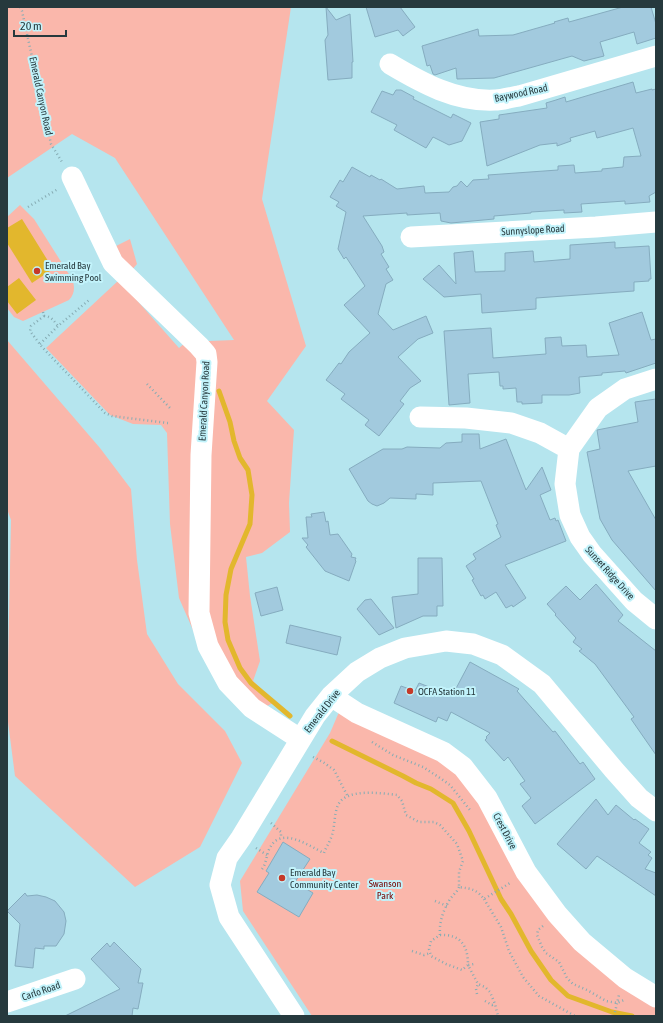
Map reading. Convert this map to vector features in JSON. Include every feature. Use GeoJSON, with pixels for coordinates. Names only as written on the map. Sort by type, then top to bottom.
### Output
{"type":"FeatureCollection","features":[{"type":"Feature","properties":{"kind":"street","name":"Baywood Road"},"geometry":{"type":"LineString","coordinates":[[390,64],[432,87],[455,96],[478,100],[496,100],[519,96],[656,56]]}},
{"type":"Feature","properties":{"kind":"street","name":"Emerald Canyon Road"},"geometry":{"type":"LineString","coordinates":[[74,180],[113,263],[206,354],[207,362],[201,455],[199,613],[208,646],[228,683],[252,708],[305,746]]}},
{"type":"Feature","properties":{"kind":"street","name":"Sunnyslope Road"},"geometry":{"type":"LineString","coordinates":[[411,237],[596,227],[656,222]]}},
{"type":"Feature","properties":{"kind":"street","name":"Sunset Ridge Drive"},"geometry":{"type":"LineString","coordinates":[[656,379],[626,389],[598,408],[569,449],[565,484],[570,515],[580,537],[592,554],[634,601],[656,619]]}},
{"type":"Feature","properties":{"kind":"street"},"geometry":{"type":"LineString","coordinates":[[420,416],[466,418],[511,423],[540,434],[569,449]]}},
{"type":"Feature","properties":{"kind":"street","name":"Emerald Drive"},"geometry":{"type":"LineString","coordinates":[[294,1016],[229,917],[220,885],[227,858],[305,746],[315,716],[331,696],[357,672],[380,658],[405,648],[446,641],[473,644],[502,655],[542,684],[639,798],[656,811]]}},
{"type":"Feature","properties":{"kind":"street","name":"Crest Drive"},"geometry":{"type":"LineString","coordinates":[[331,696],[357,713],[443,752],[463,767],[487,798],[526,872],[557,914],[582,942],[624,978],[656,997]]}},
{"type":"Feature","properties":{"kind":"street","name":"Carlo Road"},"geometry":{"type":"LineString","coordinates":[[7,1002],[75,979]]}},
{"type":"Feature","properties":{"kind":"path","name":"Emerald Canyon Road"},"geometry":{"type":"LineString","coordinates":[[20,7],[51,144],[74,180]]}},
{"type":"Feature","properties":{"kind":"path"},"geometry":{"type":"LineString","coordinates":[[28,207],[56,189],[74,180]]}},
{"type":"Feature","properties":{"kind":"path"},"geometry":{"type":"LineString","coordinates":[[40,344],[58,326],[89,300]]}},
{"type":"Feature","properties":{"kind":"path"},"geometry":{"type":"LineString","coordinates":[[42,312],[44,316],[53,319],[58,326]]}},
{"type":"Feature","properties":{"kind":"path"},"geometry":{"type":"LineString","coordinates":[[44,316],[32,326],[30,331],[40,344],[105,413],[112,416],[168,423]]}},
{"type":"Feature","properties":{"kind":"path"},"geometry":{"type":"LineString","coordinates":[[147,384],[170,408]]}},
{"type":"Feature","properties":{"kind":"path"},"geometry":{"type":"LineString","coordinates":[[370,742],[393,755],[424,767],[450,785],[475,816]]}},
{"type":"Feature","properties":{"kind":"path"},"geometry":{"type":"LineString","coordinates":[[305,746],[334,770],[347,795]]}},
{"type":"Feature","properties":{"kind":"path"},"geometry":{"type":"LineString","coordinates":[[262,869],[270,848],[277,840],[284,837],[291,838],[324,853],[331,837],[338,803],[347,795],[372,793],[397,795],[402,801],[406,815],[419,822],[434,822],[440,825],[457,844],[463,861],[459,872],[460,887],[451,898],[440,918],[440,935]]}},
{"type":"Feature","properties":{"kind":"path"},"geometry":{"type":"LineString","coordinates":[[484,899],[511,883]]}},
{"type":"Feature","properties":{"kind":"path"},"geometry":{"type":"LineString","coordinates":[[460,887],[473,889],[484,899],[501,927],[509,951],[523,977],[539,996],[575,1016]]}},
{"type":"Feature","properties":{"kind":"path"},"geometry":{"type":"LineString","coordinates":[[435,901],[447,906]]}},
{"type":"Feature","properties":{"kind":"path"},"geometry":{"type":"LineString","coordinates":[[557,914],[538,930],[537,935],[539,941],[546,953],[559,962],[567,978],[573,984],[606,1001],[617,1003],[622,1000],[627,1000]]}},
{"type":"Feature","properties":{"kind":"path"},"geometry":{"type":"LineString","coordinates":[[474,964],[468,965],[462,970],[438,960],[431,956],[429,949],[431,941],[440,935],[447,935],[455,937],[462,942],[468,955],[468,965],[478,984],[490,992],[498,1016]]}},
{"type":"Feature","properties":{"kind":"path"},"geometry":{"type":"LineString","coordinates":[[412,951],[424,955],[430,953]]}},
{"type":"Feature","properties":{"kind":"path"},"geometry":{"type":"LineString","coordinates":[[477,994],[476,989],[478,984]]}},
{"type":"Feature","properties":{"kind":"path"},"geometry":{"type":"LineString","coordinates":[[485,1001],[492,1005],[495,1004]]}},
{"type":"Feature","properties":{"kind":"path"},"geometry":{"type":"LineString","coordinates":[[614,1016],[616,1006]]}},
{"type":"Feature","properties":{"kind":"green space"},"geometry":{"type":"Polygon","coordinates":[[[7,7],[291,7],[262,199],[306,346],[267,401],[294,430],[289,503],[290,532],[262,553],[246,557],[250,596],[260,661],[253,681],[275,702],[255,712],[203,653],[179,598],[170,524],[167,433],[161,425],[133,424],[110,415],[46,348],[119,280],[179,348],[186,342],[234,340],[115,158],[72,134],[7,178],[7,7]]]}},
{"type":"Feature","properties":{"kind":"green space","name":"Emerald Bay Swimming Pool"},"geometry":{"type":"Polygon","coordinates":[[[20,205],[34,219],[74,284],[73,293],[69,300],[23,321],[14,317],[7,308],[7,217],[20,205]]]}},
{"type":"Feature","properties":{"kind":"green space"},"geometry":{"type":"Polygon","coordinates":[[[130,239],[137,264],[131,271],[123,260],[116,246],[130,239]]]}},
{"type":"Feature","properties":{"kind":"green space"},"geometry":{"type":"Polygon","coordinates":[[[7,340],[100,448],[131,489],[137,560],[147,634],[178,684],[225,731],[242,763],[200,847],[135,887],[15,776],[7,714],[11,520],[7,509],[7,340]]]}},
{"type":"Feature","properties":{"kind":"green space","name":"Swanson Park"},"geometry":{"type":"Polygon","coordinates":[[[339,712],[458,770],[523,873],[656,999],[656,1016],[312,1016],[243,911],[240,881],[330,733],[339,712]]]}},
{"type":"Feature","properties":{"kind":"shaded area"},"geometry":{"type":"Polygon","coordinates":[[[22,219],[53,269],[32,283],[7,243],[7,228],[22,219]]]}},
{"type":"Feature","properties":{"kind":"shaded area"},"geometry":{"type":"Polygon","coordinates":[[[19,278],[36,300],[17,314],[7,301],[7,287],[19,278]]]}},
{"type":"Feature","properties":{"kind":"building"},"geometry":{"type":"Polygon","coordinates":[[[326,7],[336,20],[350,14],[353,62],[352,78],[328,80],[325,40],[328,35],[326,7]]]}},
{"type":"Feature","properties":{"kind":"building"},"geometry":{"type":"Polygon","coordinates":[[[366,7],[400,7],[415,27],[403,36],[398,30],[375,37],[366,7]]]}},
{"type":"Feature","properties":{"kind":"building"},"geometry":{"type":"Polygon","coordinates":[[[623,7],[651,7],[656,24],[656,38],[637,44],[634,32],[600,42],[604,56],[584,61],[572,56],[494,78],[457,79],[456,68],[435,75],[433,74],[430,65],[427,66],[422,46],[478,29],[479,36],[513,35],[568,18],[569,22],[623,7]]]}},
{"type":"Feature","properties":{"kind":"building"},"geometry":{"type":"Polygon","coordinates":[[[633,82],[636,93],[656,89],[656,192],[649,196],[650,202],[625,204],[625,201],[581,204],[582,212],[564,213],[564,210],[531,212],[494,216],[494,219],[451,223],[441,221],[440,213],[407,215],[407,213],[363,216],[382,246],[384,252],[381,254],[389,267],[386,269],[393,280],[386,284],[378,314],[393,330],[426,316],[433,333],[418,339],[398,357],[421,381],[410,388],[400,401],[404,404],[379,436],[365,425],[369,420],[341,399],[345,394],[326,380],[339,363],[341,364],[349,352],[370,333],[344,305],[365,286],[346,257],[344,259],[338,249],[346,212],[336,206],[339,202],[330,197],[340,180],[343,182],[352,167],[370,177],[371,175],[380,180],[381,179],[397,189],[424,186],[425,193],[449,192],[461,181],[467,187],[473,180],[489,179],[488,175],[558,170],[558,166],[574,165],[575,173],[602,171],[602,169],[623,167],[624,157],[641,156],[633,128],[597,138],[595,131],[570,138],[571,141],[557,146],[557,143],[540,145],[487,166],[480,122],[499,119],[499,115],[547,108],[546,103],[565,97],[566,102],[633,82]]]}},
{"type":"Feature","properties":{"kind":"building"},"geometry":{"type":"Polygon","coordinates":[[[396,90],[401,90],[414,97],[413,99],[451,118],[453,114],[471,123],[462,141],[449,145],[433,137],[426,148],[394,130],[397,125],[371,112],[382,91],[393,95],[396,90]]]}},
{"type":"Feature","properties":{"kind":"building"},"geometry":{"type":"Polygon","coordinates":[[[615,242],[615,248],[649,246],[651,279],[649,279],[649,281],[634,282],[634,291],[536,298],[536,309],[482,313],[481,294],[444,297],[423,279],[439,265],[456,284],[454,253],[473,251],[475,272],[505,271],[505,253],[533,251],[534,262],[570,259],[570,245],[615,242]]]}},
{"type":"Feature","properties":{"kind":"building"},"geometry":{"type":"Polygon","coordinates":[[[642,312],[651,340],[656,339],[656,363],[626,373],[625,371],[579,377],[580,393],[569,395],[542,395],[542,403],[522,404],[522,402],[517,402],[516,388],[503,389],[503,386],[500,386],[499,372],[468,374],[470,403],[449,405],[444,331],[491,328],[493,358],[546,354],[545,338],[561,337],[562,346],[586,345],[587,357],[619,355],[609,323],[642,312]]]}},
{"type":"Feature","properties":{"kind":"building"},"geometry":{"type":"Polygon","coordinates":[[[656,399],[656,466],[628,471],[656,520],[656,591],[612,540],[600,519],[587,452],[600,449],[597,430],[638,422],[635,402],[656,399]]]}},
{"type":"Feature","properties":{"kind":"building"},"geometry":{"type":"Polygon","coordinates":[[[462,434],[479,434],[480,449],[506,439],[526,490],[542,467],[551,490],[540,495],[550,520],[555,518],[556,521],[558,520],[566,541],[505,565],[526,598],[513,607],[512,605],[506,608],[496,592],[485,599],[483,595],[481,596],[472,580],[474,579],[466,566],[476,559],[473,554],[501,537],[496,525],[498,524],[481,481],[433,483],[433,495],[416,494],[416,499],[390,498],[377,506],[368,501],[349,469],[383,449],[402,449],[407,447],[440,448],[446,443],[462,442],[462,434]]]}},
{"type":"Feature","properties":{"kind":"building"},"geometry":{"type":"Polygon","coordinates":[[[324,512],[326,522],[328,521],[330,535],[338,534],[352,554],[351,557],[356,558],[349,581],[325,571],[306,547],[308,545],[302,538],[308,538],[306,517],[312,517],[311,514],[324,512]]]}},
{"type":"Feature","properties":{"kind":"building"},"geometry":{"type":"Polygon","coordinates":[[[418,558],[442,558],[443,606],[437,606],[437,616],[423,616],[396,628],[392,597],[418,594],[418,558]]]}},
{"type":"Feature","properties":{"kind":"building"},"geometry":{"type":"Polygon","coordinates":[[[596,584],[623,615],[618,621],[656,651],[656,755],[631,719],[634,717],[595,664],[579,651],[582,649],[573,642],[576,638],[547,604],[566,586],[580,600],[596,584]]]}},
{"type":"Feature","properties":{"kind":"building"},"geometry":{"type":"Polygon","coordinates":[[[277,587],[283,610],[261,616],[255,593],[277,587]]]}},
{"type":"Feature","properties":{"kind":"building"},"geometry":{"type":"Polygon","coordinates":[[[371,599],[394,628],[379,635],[357,609],[365,600],[371,599]]]}},
{"type":"Feature","properties":{"kind":"building"},"geometry":{"type":"Polygon","coordinates":[[[290,625],[341,637],[337,655],[286,643],[290,625]]]}},
{"type":"Feature","properties":{"kind":"building"},"geometry":{"type":"Polygon","coordinates":[[[470,662],[519,689],[517,691],[553,732],[555,731],[580,764],[583,762],[595,779],[535,824],[522,806],[531,798],[520,784],[525,781],[508,757],[504,761],[485,740],[490,733],[451,712],[447,721],[438,717],[436,722],[394,703],[401,686],[415,691],[419,683],[452,696],[470,662]]]}},
{"type":"Feature","properties":{"kind":"building"},"geometry":{"type":"Polygon","coordinates":[[[596,799],[608,815],[616,805],[634,820],[635,819],[649,829],[639,843],[651,852],[648,855],[652,858],[645,869],[656,873],[656,896],[597,856],[586,869],[557,844],[596,799]]]}},
{"type":"Feature","properties":{"kind":"building","name":"Emerald Bay Community Center"},"geometry":{"type":"Polygon","coordinates":[[[283,842],[310,859],[295,882],[313,893],[299,917],[257,892],[269,873],[266,871],[283,842]]]}},
{"type":"Feature","properties":{"kind":"building"},"geometry":{"type":"Polygon","coordinates":[[[25,893],[27,896],[37,895],[55,901],[64,912],[66,921],[64,934],[56,946],[44,946],[44,949],[35,948],[33,968],[15,966],[20,924],[7,911],[25,893]]]}},
{"type":"Feature","properties":{"kind":"building"},"geometry":{"type":"Polygon","coordinates":[[[114,942],[141,969],[138,983],[143,983],[138,1009],[133,1008],[132,1016],[65,1016],[120,989],[91,959],[107,943],[110,947],[114,942]]]}},
{"type":"Feature","properties":{"kind":"waterway"},"geometry":{"type":"LineString","coordinates":[[219,391],[230,422],[234,441],[240,458],[248,470],[252,495],[250,524],[231,569],[226,595],[225,622],[228,640],[240,668],[251,683],[290,716]]}},
{"type":"Feature","properties":{"kind":"waterway"},"geometry":{"type":"LineString","coordinates":[[332,741],[431,789],[453,803],[469,831],[501,899],[531,951],[551,980],[568,996],[612,1012],[632,1016]]}},
{"type":"Feature","properties":{"kind":"place","name":"Emerald Bay Swimming Pool"},"geometry":{"type":"Point","coordinates":[37,271]}},
{"type":"Feature","properties":{"kind":"place","name":"OCFA Station 11"},"geometry":{"type":"Point","coordinates":[410,691]}},
{"type":"Feature","properties":{"kind":"place","name":"Emerald Bay Community Center"},"geometry":{"type":"Point","coordinates":[282,878]}}]}
